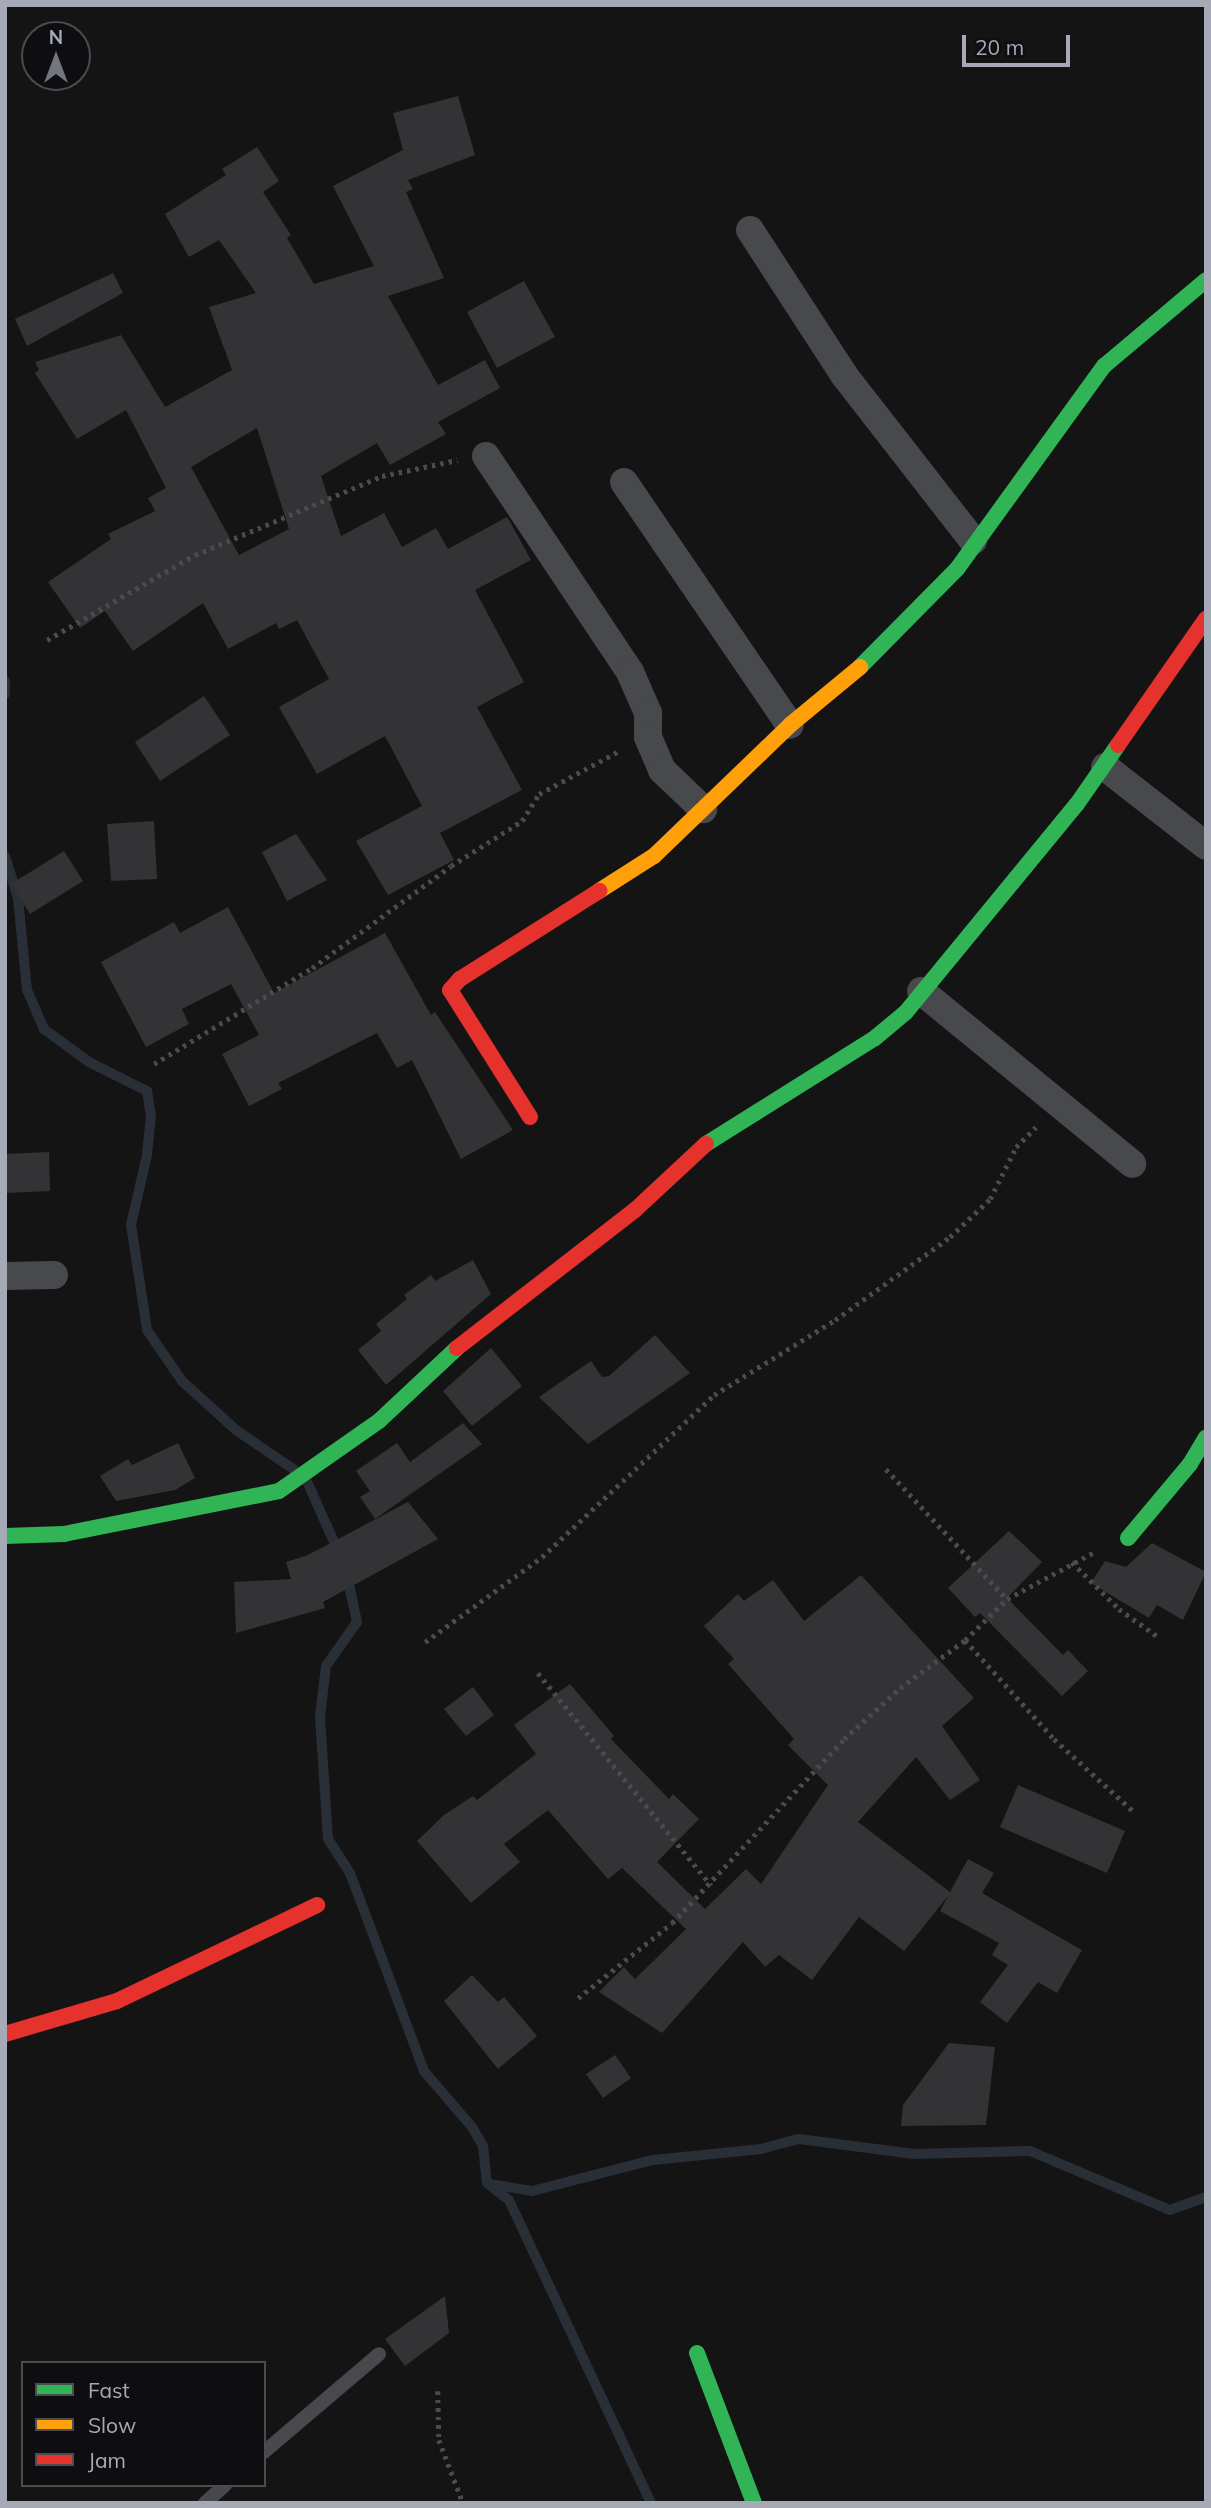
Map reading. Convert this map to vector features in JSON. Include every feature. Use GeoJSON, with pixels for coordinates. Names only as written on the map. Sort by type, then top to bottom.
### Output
{"type":"FeatureCollection","features":[{"type":"Feature","properties":{"kind":"street"},"geometry":{"type":"LineString","coordinates":[[750,230],[844,375],[973,541]]}},
{"type":"Feature","properties":{"kind":"street"},"geometry":{"type":"LineString","coordinates":[[530,1117],[456,1006],[450,990],[460,979],[654,856],[790,725],[852,676],[957,569],[973,541],[1104,366],[1125,344],[1206,281]]}},
{"type":"Feature","properties":{"kind":"street"},"geometry":{"type":"LineString","coordinates":[[486,456],[630,672],[648,713],[648,737],[662,771],[703,809]]}},
{"type":"Feature","properties":{"kind":"street"},"geometry":{"type":"LineString","coordinates":[[624,482],[790,725]]}},
{"type":"Feature","properties":{"kind":"street"},"geometry":{"type":"LineString","coordinates":[[5,1536],[64,1534],[279,1491],[379,1421],[456,1348],[635,1210],[708,1142],[875,1038],[921,991],[1105,767],[1206,620]]}},
{"type":"Feature","properties":{"kind":"street"},"geometry":{"type":"LineString","coordinates":[[1105,767],[1206,846]]}},
{"type":"Feature","properties":{"kind":"street"},"geometry":{"type":"LineString","coordinates":[[921,991],[1132,1164]]}},
{"type":"Feature","properties":{"kind":"street"},"geometry":{"type":"LineString","coordinates":[[5,1276],[54,1275]]}},
{"type":"Feature","properties":{"kind":"street"},"geometry":{"type":"LineString","coordinates":[[1128,1538],[1190,1464],[1206,1437]]}},
{"type":"Feature","properties":{"kind":"street"},"geometry":{"type":"LineString","coordinates":[[5,2034],[117,2001],[317,1905]]}},
{"type":"Feature","properties":{"kind":"street"},"geometry":{"type":"LineString","coordinates":[[697,2353],[754,2503]]}},
{"type":"Feature","properties":{"kind":"lane"},"geometry":{"type":"LineString","coordinates":[[266,2450],[379,2354]]}},
{"type":"Feature","properties":{"kind":"lane"},"geometry":{"type":"LineString","coordinates":[[205,2503],[223,2487]]}},
{"type":"Feature","properties":{"kind":"path"},"geometry":{"type":"LineString","coordinates":[[47,640],[195,555],[382,476],[486,456]]}},
{"type":"Feature","properties":{"kind":"path"},"geometry":{"type":"LineString","coordinates":[[154,1064],[312,968],[451,866],[522,821],[539,794],[648,737]]}},
{"type":"Feature","properties":{"kind":"path"},"geometry":{"type":"LineString","coordinates":[[425,1642],[542,1557],[714,1395],[835,1320],[950,1237],[990,1199],[1016,1147],[1058,1103]]}},
{"type":"Feature","properties":{"kind":"path"},"geometry":{"type":"LineString","coordinates":[[886,1469],[1007,1599]]}},
{"type":"Feature","properties":{"kind":"path"},"geometry":{"type":"LineString","coordinates":[[578,1998],[672,1923],[711,1885],[844,1739],[900,1688],[965,1640],[1007,1599],[1072,1562],[1128,1538]]}},
{"type":"Feature","properties":{"kind":"path"},"geometry":{"type":"LineString","coordinates":[[1072,1562],[1119,1609],[1160,1638]]}},
{"type":"Feature","properties":{"kind":"path"},"geometry":{"type":"LineString","coordinates":[[965,1640],[1054,1740],[1133,1811]]}},
{"type":"Feature","properties":{"kind":"path"},"geometry":{"type":"LineString","coordinates":[[538,1672],[711,1885]]}},
{"type":"Feature","properties":{"kind":"path"},"geometry":{"type":"LineString","coordinates":[[438,2391],[439,2440],[463,2503]]}},
{"type":"Feature","properties":{"kind":"building"},"geometry":{"type":"Polygon","coordinates":[[[458,96],[475,155],[408,180],[413,189],[406,192],[444,278],[388,296],[438,385],[485,360],[500,388],[438,422],[446,434],[390,465],[377,443],[321,476],[341,536],[384,513],[402,547],[436,528],[448,549],[507,517],[531,560],[475,590],[524,682],[477,707],[522,790],[440,833],[454,860],[388,895],[356,841],[422,806],[385,736],[317,774],[279,707],[329,679],[297,620],[279,629],[276,623],[228,649],[203,603],[133,651],[105,611],[80,628],[48,582],[111,539],[108,534],[155,511],[148,498],[166,488],[126,410],[77,439],[35,373],[39,370],[35,362],[121,335],[165,407],[232,370],[209,307],[256,293],[219,240],[189,257],[165,214],[226,175],[222,169],[257,147],[279,181],[263,192],[291,235],[287,238],[314,284],[374,266],[333,186],[403,150],[393,113],[458,96]],[[257,428],[191,467],[239,555],[289,529],[257,428]]]}},
{"type":"Feature","properties":{"kind":"building"},"geometry":{"type":"Polygon","coordinates":[[[113,273],[123,293],[27,346],[15,319],[113,273]]]}},
{"type":"Feature","properties":{"kind":"building"},"geometry":{"type":"Polygon","coordinates":[[[524,281],[555,337],[497,368],[467,312],[524,281]]]}},
{"type":"Feature","properties":{"kind":"building"},"geometry":{"type":"Polygon","coordinates":[[[204,696],[230,735],[160,781],[135,742],[204,696]]]}},
{"type":"Feature","properties":{"kind":"building"},"geometry":{"type":"Polygon","coordinates":[[[154,821],[157,879],[111,881],[107,824],[154,821]]]}},
{"type":"Feature","properties":{"kind":"building"},"geometry":{"type":"Polygon","coordinates":[[[296,834],[327,880],[287,901],[262,852],[296,834]]]}},
{"type":"Feature","properties":{"kind":"building"},"geometry":{"type":"Polygon","coordinates":[[[64,851],[83,881],[30,914],[11,884],[64,851]]]}},
{"type":"Feature","properties":{"kind":"building"},"geometry":{"type":"Polygon","coordinates":[[[228,907],[274,993],[385,933],[431,1015],[435,1012],[513,1130],[461,1159],[412,1060],[397,1068],[377,1033],[278,1083],[282,1089],[249,1106],[222,1054],[259,1035],[231,984],[182,1009],[189,1024],[146,1047],[101,962],[174,922],[180,933],[228,907]]]}},
{"type":"Feature","properties":{"kind":"building"},"geometry":{"type":"Polygon","coordinates":[[[49,1152],[50,1191],[5,1193],[5,1154],[49,1152]]]}},
{"type":"Feature","properties":{"kind":"building"},"geometry":{"type":"Polygon","coordinates":[[[473,1260],[491,1294],[386,1385],[358,1350],[381,1331],[376,1324],[407,1299],[404,1295],[431,1275],[435,1281],[473,1260]]]}},
{"type":"Feature","properties":{"kind":"building"},"geometry":{"type":"Polygon","coordinates":[[[655,1335],[690,1373],[588,1444],[539,1397],[591,1361],[602,1377],[609,1376],[655,1335]]]}},
{"type":"Feature","properties":{"kind":"building"},"geometry":{"type":"Polygon","coordinates":[[[491,1348],[522,1386],[472,1426],[443,1391],[491,1348]]]}},
{"type":"Feature","properties":{"kind":"building"},"geometry":{"type":"Polygon","coordinates":[[[463,1423],[482,1444],[375,1519],[360,1497],[370,1491],[356,1471],[397,1443],[410,1462],[463,1423]]]}},
{"type":"Feature","properties":{"kind":"building"},"geometry":{"type":"Polygon","coordinates":[[[178,1443],[195,1478],[175,1490],[116,1501],[100,1476],[128,1459],[132,1465],[178,1443]]]}},
{"type":"Feature","properties":{"kind":"building"},"geometry":{"type":"Polygon","coordinates":[[[408,1502],[438,1539],[323,1602],[325,1608],[236,1633],[234,1582],[291,1579],[286,1562],[308,1555],[408,1502]]]}},
{"type":"Feature","properties":{"kind":"building"},"geometry":{"type":"Polygon","coordinates":[[[1009,1531],[1042,1562],[1007,1598],[1063,1655],[1068,1650],[1088,1671],[1062,1696],[980,1613],[975,1617],[948,1588],[1009,1531]]]}},
{"type":"Feature","properties":{"kind":"building"},"geometry":{"type":"Polygon","coordinates":[[[1152,1543],[1206,1572],[1183,1620],[1157,1605],[1149,1618],[1091,1583],[1105,1561],[1126,1567],[1152,1543]]]}},
{"type":"Feature","properties":{"kind":"building"},"geometry":{"type":"Polygon","coordinates":[[[861,1575],[974,1698],[942,1726],[980,1780],[950,1800],[916,1757],[858,1822],[950,1892],[968,1859],[994,1873],[982,1893],[1082,1950],[1057,1993],[1038,1982],[1007,2023],[980,2002],[1008,1965],[992,1955],[999,1943],[940,1911],[948,1896],[904,1951],[859,1917],[812,1980],[779,1955],[765,1967],[743,1942],[662,2033],[599,1992],[624,1967],[635,1979],[686,1929],[622,1868],[608,1879],[548,1810],[504,1844],[520,1862],[471,1903],[417,1841],[444,1815],[473,1796],[477,1800],[536,1754],[514,1725],[570,1684],[614,1736],[611,1739],[669,1799],[673,1794],[699,1819],[657,1862],[705,1909],[746,1869],[761,1884],[828,1785],[788,1745],[794,1739],[728,1664],[734,1659],[704,1626],[738,1594],[744,1601],[773,1580],[804,1621],[861,1575]]]}},
{"type":"Feature","properties":{"kind":"building"},"geometry":{"type":"Polygon","coordinates":[[[473,1687],[494,1715],[466,1736],[444,1709],[473,1687]]]}},
{"type":"Feature","properties":{"kind":"building"},"geometry":{"type":"Polygon","coordinates":[[[1018,1785],[1125,1831],[1107,1873],[1000,1827],[1018,1785]]]}},
{"type":"Feature","properties":{"kind":"building"},"geometry":{"type":"Polygon","coordinates":[[[472,1975],[498,2002],[504,1997],[537,2036],[498,2069],[444,2001],[472,1975]]]}},
{"type":"Feature","properties":{"kind":"building"},"geometry":{"type":"Polygon","coordinates":[[[949,2043],[995,2047],[986,2125],[901,2126],[903,2105],[949,2043]]]}},
{"type":"Feature","properties":{"kind":"building"},"geometry":{"type":"Polygon","coordinates":[[[615,2055],[631,2078],[603,2098],[586,2074],[615,2055]]]}},
{"type":"Feature","properties":{"kind":"building"},"geometry":{"type":"Polygon","coordinates":[[[445,2296],[449,2333],[405,2366],[385,2339],[445,2296]]]}},
{"type":"Feature","properties":{"kind":"waterway"},"geometry":{"type":"LineString","coordinates":[[5,681],[5,694]]}},
{"type":"Feature","properties":{"kind":"waterway"},"geometry":{"type":"LineString","coordinates":[[5,856],[18,898],[27,990],[44,1029],[89,1062],[147,1091],[151,1115],[147,1155],[131,1225],[147,1330],[182,1381],[236,1430],[305,1477],[339,1553]]}},
{"type":"Feature","properties":{"kind":"waterway"},"geometry":{"type":"LineString","coordinates":[[347,1575],[357,1622],[326,1666],[320,1717],[328,1839],[350,1873],[424,2071],[472,2127],[483,2146],[487,2183],[509,2200],[651,2503]]}},
{"type":"Feature","properties":{"kind":"waterway"},"geometry":{"type":"LineString","coordinates":[[490,2184],[532,2191],[653,2160],[761,2149],[799,2139],[914,2154],[1030,2151],[1170,2210],[1206,2197]]}},
{"type":"Feature","properties":{"kind":"traffic: fast"},"geometry":{"type":"LineString","coordinates":[[860,667],[957,569],[1104,366],[1206,280]]}},
{"type":"Feature","properties":{"kind":"traffic: fast"},"geometry":{"type":"LineString","coordinates":[[706,1144],[875,1038],[906,1012],[1077,804],[1118,745]]}},
{"type":"Feature","properties":{"kind":"traffic: fast"},"geometry":{"type":"LineString","coordinates":[[5,1536],[64,1534],[279,1491],[379,1421],[457,1348]]}},
{"type":"Feature","properties":{"kind":"traffic: fast"},"geometry":{"type":"LineString","coordinates":[[1128,1538],[1190,1464],[1206,1437]]}},
{"type":"Feature","properties":{"kind":"traffic: fast"},"geometry":{"type":"LineString","coordinates":[[697,2353],[754,2503]]}},
{"type":"Feature","properties":{"kind":"traffic: slow"},"geometry":{"type":"LineString","coordinates":[[599,891],[654,856],[790,725],[860,667]]}},
{"type":"Feature","properties":{"kind":"traffic: jam"},"geometry":{"type":"LineString","coordinates":[[1118,745],[1206,619]]}},
{"type":"Feature","properties":{"kind":"traffic: jam"},"geometry":{"type":"LineString","coordinates":[[530,1117],[450,990],[460,979],[599,891]]}},
{"type":"Feature","properties":{"kind":"traffic: jam"},"geometry":{"type":"LineString","coordinates":[[457,1348],[635,1210],[706,1144]]}},
{"type":"Feature","properties":{"kind":"traffic: jam"},"geometry":{"type":"LineString","coordinates":[[5,2034],[117,2001],[317,1905]]}}]}
